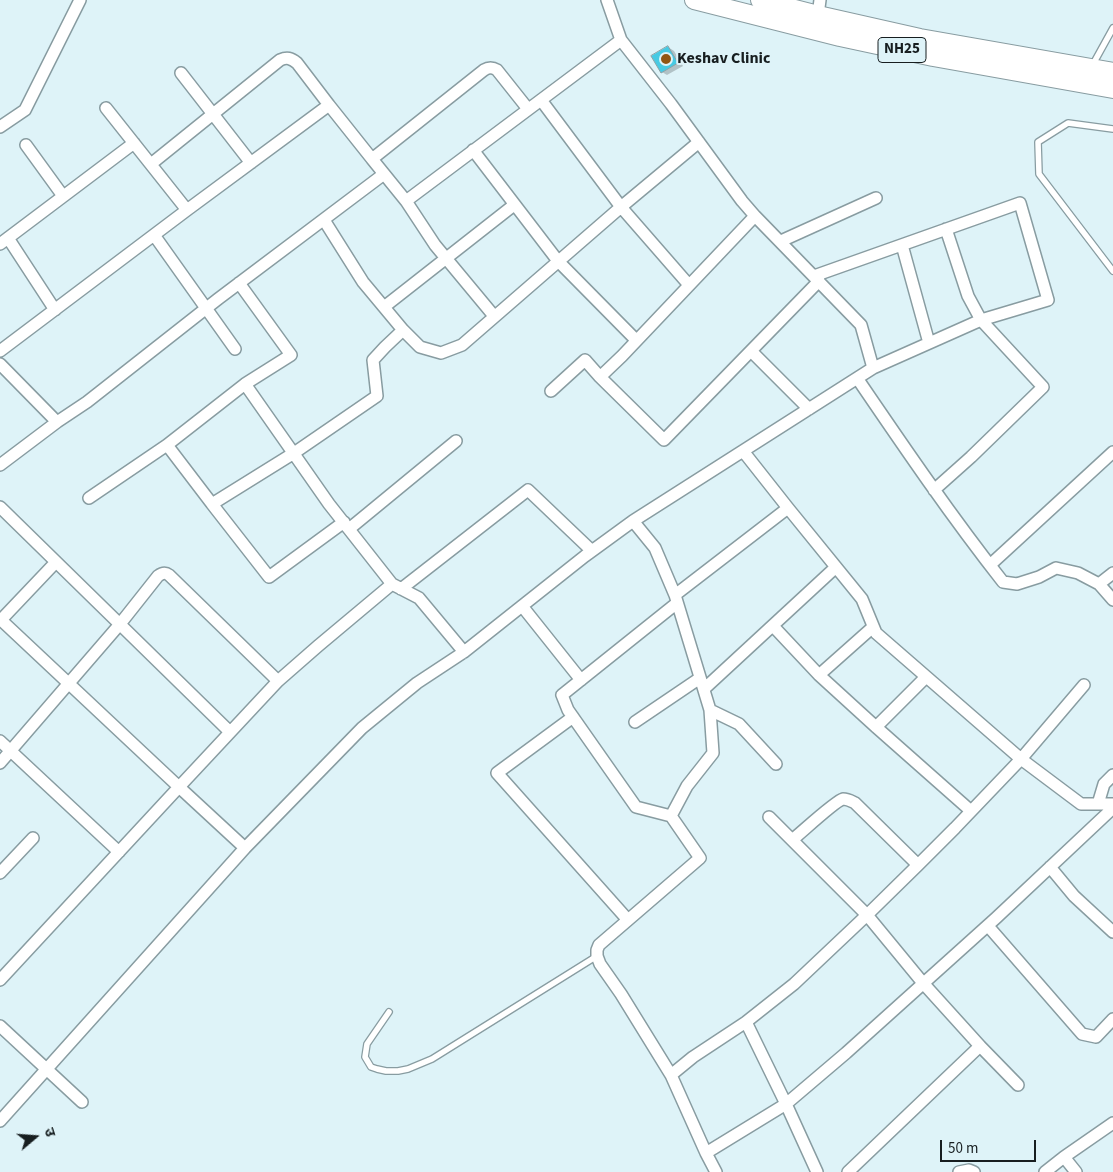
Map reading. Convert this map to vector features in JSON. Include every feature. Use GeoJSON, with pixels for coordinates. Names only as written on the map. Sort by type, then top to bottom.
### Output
{"type":"FeatureCollection","features":[{"type":"Feature","properties":{"kind":"main road","name":"NH25"},"geometry":{"type":"LineString","coordinates":[[694,0],[840,37],[933,57],[1113,89]]}},
{"type":"Feature","properties":{"kind":"main road","name":"NH25"},"geometry":{"type":"LineString","coordinates":[[760,0],[819,8],[920,38],[1113,72]]}},
{"type":"Feature","properties":{"kind":"street"},"geometry":{"type":"LineString","coordinates":[[0,127],[25,110],[80,0]]}},
{"type":"Feature","properties":{"kind":"street"},"geometry":{"type":"LineString","coordinates":[[607,0],[621,40],[742,201],[861,325],[873,368]]}},
{"type":"Feature","properties":{"kind":"street"},"geometry":{"type":"LineString","coordinates":[[406,201],[621,40]]}},
{"type":"Feature","properties":{"kind":"street"},"geometry":{"type":"LineString","coordinates":[[151,164],[280,60],[292,59],[406,201],[435,245],[494,316]]}},
{"type":"Feature","properties":{"kind":"street"},"geometry":{"type":"LineString","coordinates":[[372,159],[490,67],[497,70],[528,109]]}},
{"type":"Feature","properties":{"kind":"street"},"geometry":{"type":"LineString","coordinates":[[181,73],[251,163]]}},
{"type":"Feature","properties":{"kind":"street"},"geometry":{"type":"LineString","coordinates":[[541,100],[621,206],[689,285]]}},
{"type":"Feature","properties":{"kind":"street"},"geometry":{"type":"LineString","coordinates":[[0,351],[329,105]]}},
{"type":"Feature","properties":{"kind":"street"},"geometry":{"type":"LineString","coordinates":[[106,108],[187,210]]}},
{"type":"Feature","properties":{"kind":"street"},"geometry":{"type":"LineString","coordinates":[[324,220],[363,282],[404,330],[420,346],[441,352],[462,345],[621,206],[699,142]]}},
{"type":"Feature","properties":{"kind":"street"},"geometry":{"type":"LineString","coordinates":[[55,310],[4,241],[134,143]]}},
{"type":"Feature","properties":{"kind":"street"},"geometry":{"type":"LineString","coordinates":[[26,145],[64,196]]}},
{"type":"Feature","properties":{"kind":"street"},"geometry":{"type":"LineString","coordinates":[[473,150],[558,261],[636,340]]}},
{"type":"Feature","properties":{"kind":"street"},"geometry":{"type":"LineString","coordinates":[[0,465],[95,396],[206,308],[384,174]]}},
{"type":"Feature","properties":{"kind":"street"},"geometry":{"type":"LineString","coordinates":[[781,241],[876,198]]}},
{"type":"Feature","properties":{"kind":"street"},"geometry":{"type":"LineString","coordinates":[[0,1121],[244,848],[362,728],[417,683],[464,652],[633,521],[873,368],[981,320],[1048,300],[1020,203],[902,245],[817,279],[751,351],[664,440],[584,360],[551,391]]}},
{"type":"Feature","properties":{"kind":"street"},"geometry":{"type":"LineString","coordinates":[[384,307],[514,205]]}},
{"type":"Feature","properties":{"kind":"street"},"geometry":{"type":"LineString","coordinates":[[600,377],[756,216]]}},
{"type":"Feature","properties":{"kind":"street"},"geometry":{"type":"LineString","coordinates":[[934,490],[1043,387],[981,320],[968,296],[946,229]]}},
{"type":"Feature","properties":{"kind":"street"},"geometry":{"type":"LineString","coordinates":[[154,235],[235,349]]}},
{"type":"Feature","properties":{"kind":"street"},"geometry":{"type":"LineString","coordinates":[[902,245],[929,343]]}},
{"type":"Feature","properties":{"kind":"street"},"geometry":{"type":"LineString","coordinates":[[89,498],[166,445],[246,384],[291,354],[239,283]]}},
{"type":"Feature","properties":{"kind":"street"},"geometry":{"type":"LineString","coordinates":[[212,504],[294,453],[377,396],[373,360],[404,330]]}},
{"type":"Feature","properties":{"kind":"street"},"geometry":{"type":"LineString","coordinates":[[751,351],[809,409]]}},
{"type":"Feature","properties":{"kind":"street"},"geometry":{"type":"LineString","coordinates":[[0,364],[58,422]]}},
{"type":"Feature","properties":{"kind":"street"},"geometry":{"type":"LineString","coordinates":[[857,378],[901,444],[1003,582],[1017,584],[1039,577],[1056,568],[1078,572],[1099,584],[1113,600]]}},
{"type":"Feature","properties":{"kind":"street"},"geometry":{"type":"LineString","coordinates":[[246,384],[346,526],[396,587],[419,598],[464,652]]}},
{"type":"Feature","properties":{"kind":"street"},"geometry":{"type":"LineString","coordinates":[[166,445],[269,577],[346,526],[456,441]]}},
{"type":"Feature","properties":{"kind":"street"},"geometry":{"type":"LineString","coordinates":[[743,451],[862,599],[876,633],[1021,759],[1081,804],[1113,804]]}},
{"type":"Feature","properties":{"kind":"street"},"geometry":{"type":"LineString","coordinates":[[990,565],[1113,452]]}},
{"type":"Feature","properties":{"kind":"street"},"geometry":{"type":"LineString","coordinates":[[0,980],[278,681],[318,646],[528,490],[592,551]]}},
{"type":"Feature","properties":{"kind":"street"},"geometry":{"type":"LineString","coordinates":[[0,507],[230,732]]}},
{"type":"Feature","properties":{"kind":"street"},"geometry":{"type":"LineString","coordinates":[[716,1172],[671,1075],[621,994],[600,964],[597,956],[599,945],[700,858],[670,816],[636,807],[568,710],[562,695],[788,508]]}},
{"type":"Feature","properties":{"kind":"street"},"geometry":{"type":"LineString","coordinates":[[633,521],[655,548],[676,599],[710,710],[713,753],[688,786],[670,816]]}},
{"type":"Feature","properties":{"kind":"street"},"geometry":{"type":"LineString","coordinates":[[56,562],[0,620],[244,848]]}},
{"type":"Feature","properties":{"kind":"street"},"geometry":{"type":"LineString","coordinates":[[635,722],[702,683],[773,626],[836,567]]}},
{"type":"Feature","properties":{"kind":"street"},"geometry":{"type":"LineString","coordinates":[[0,763],[120,624],[158,576],[163,573],[166,573],[278,681]]}},
{"type":"Feature","properties":{"kind":"street"},"geometry":{"type":"LineString","coordinates":[[1099,584],[1113,573]]}},
{"type":"Feature","properties":{"kind":"street"},"geometry":{"type":"LineString","coordinates":[[522,606],[581,680]]}},
{"type":"Feature","properties":{"kind":"street"},"geometry":{"type":"LineString","coordinates":[[773,626],[819,675],[971,811]]}},
{"type":"Feature","properties":{"kind":"street"},"geometry":{"type":"LineString","coordinates":[[819,675],[873,627]]}},
{"type":"Feature","properties":{"kind":"street"},"geometry":{"type":"LineString","coordinates":[[876,727],[926,677]]}},
{"type":"Feature","properties":{"kind":"street"},"geometry":{"type":"LineString","coordinates":[[671,1075],[746,1022],[794,984],[918,865],[971,811],[1021,759],[1084,685]]}},
{"type":"Feature","properties":{"kind":"street"},"geometry":{"type":"LineString","coordinates":[[710,710],[739,724],[776,764]]}},
{"type":"Feature","properties":{"kind":"street"},"geometry":{"type":"LineString","coordinates":[[573,717],[497,774],[628,920]]}},
{"type":"Feature","properties":{"kind":"street"},"geometry":{"type":"LineString","coordinates":[[0,741],[119,852]]}},
{"type":"Feature","properties":{"kind":"street"},"geometry":{"type":"LineString","coordinates":[[1098,804],[1104,784],[1113,775]]}},
{"type":"Feature","properties":{"kind":"street"},"geometry":{"type":"LineString","coordinates":[[792,840],[835,804],[844,799],[855,803],[918,865]]}},
{"type":"Feature","properties":{"kind":"street"},"geometry":{"type":"LineString","coordinates":[[706,1153],[786,1104],[988,926],[1113,808]]}},
{"type":"Feature","properties":{"kind":"street"},"geometry":{"type":"LineString","coordinates":[[769,816],[866,915],[924,983],[1018,1086]]}},
{"type":"Feature","properties":{"kind":"street"},"geometry":{"type":"LineString","coordinates":[[0,873],[33,838]]}},
{"type":"Feature","properties":{"kind":"street"},"geometry":{"type":"LineString","coordinates":[[1050,867],[1074,896],[1113,932]]}},
{"type":"Feature","properties":{"kind":"street"},"geometry":{"type":"LineString","coordinates":[[988,926],[1082,1034],[1096,1037],[1113,1019]]}},
{"type":"Feature","properties":{"kind":"street"},"geometry":{"type":"LineString","coordinates":[[746,1022],[817,1172]]}},
{"type":"Feature","properties":{"kind":"street"},"geometry":{"type":"LineString","coordinates":[[0,1026],[82,1102]]}},
{"type":"Feature","properties":{"kind":"street"},"geometry":{"type":"LineString","coordinates":[[848,1172],[980,1046]]}},
{"type":"Feature","properties":{"kind":"street"},"geometry":{"type":"LineString","coordinates":[[1045,1172],[1113,1123]]}},
{"type":"Feature","properties":{"kind":"street"},"geometry":{"type":"LineString","coordinates":[[1064,1158],[1076,1172]]}},
{"type":"Feature","properties":{"kind":"street"},"geometry":{"type":"LineString","coordinates":[[959,1172],[969,1170],[974,1172]]}},
{"type":"Feature","properties":{"kind":"lane"},"geometry":{"type":"LineString","coordinates":[[1091,68],[1113,28]]}},
{"type":"Feature","properties":{"kind":"lane"},"geometry":{"type":"LineString","coordinates":[[1113,129],[1068,123],[1038,142],[1039,174],[1113,271]]}},
{"type":"Feature","properties":{"kind":"lane"},"geometry":{"type":"LineString","coordinates":[[389,1012],[367,1044],[365,1057],[371,1067],[377,1070],[398,1071],[408,1069],[432,1059],[597,956]]}},
{"type":"Feature","properties":{"kind":"building"},"geometry":{"type":"Polygon","coordinates":[[[668,46],[678,63],[661,73],[651,56],[668,46]]]}},
{"type":"Feature","properties":{"kind":"place","name":"Keshav Clinic"},"geometry":{"type":"Point","coordinates":[666,59]}}]}
